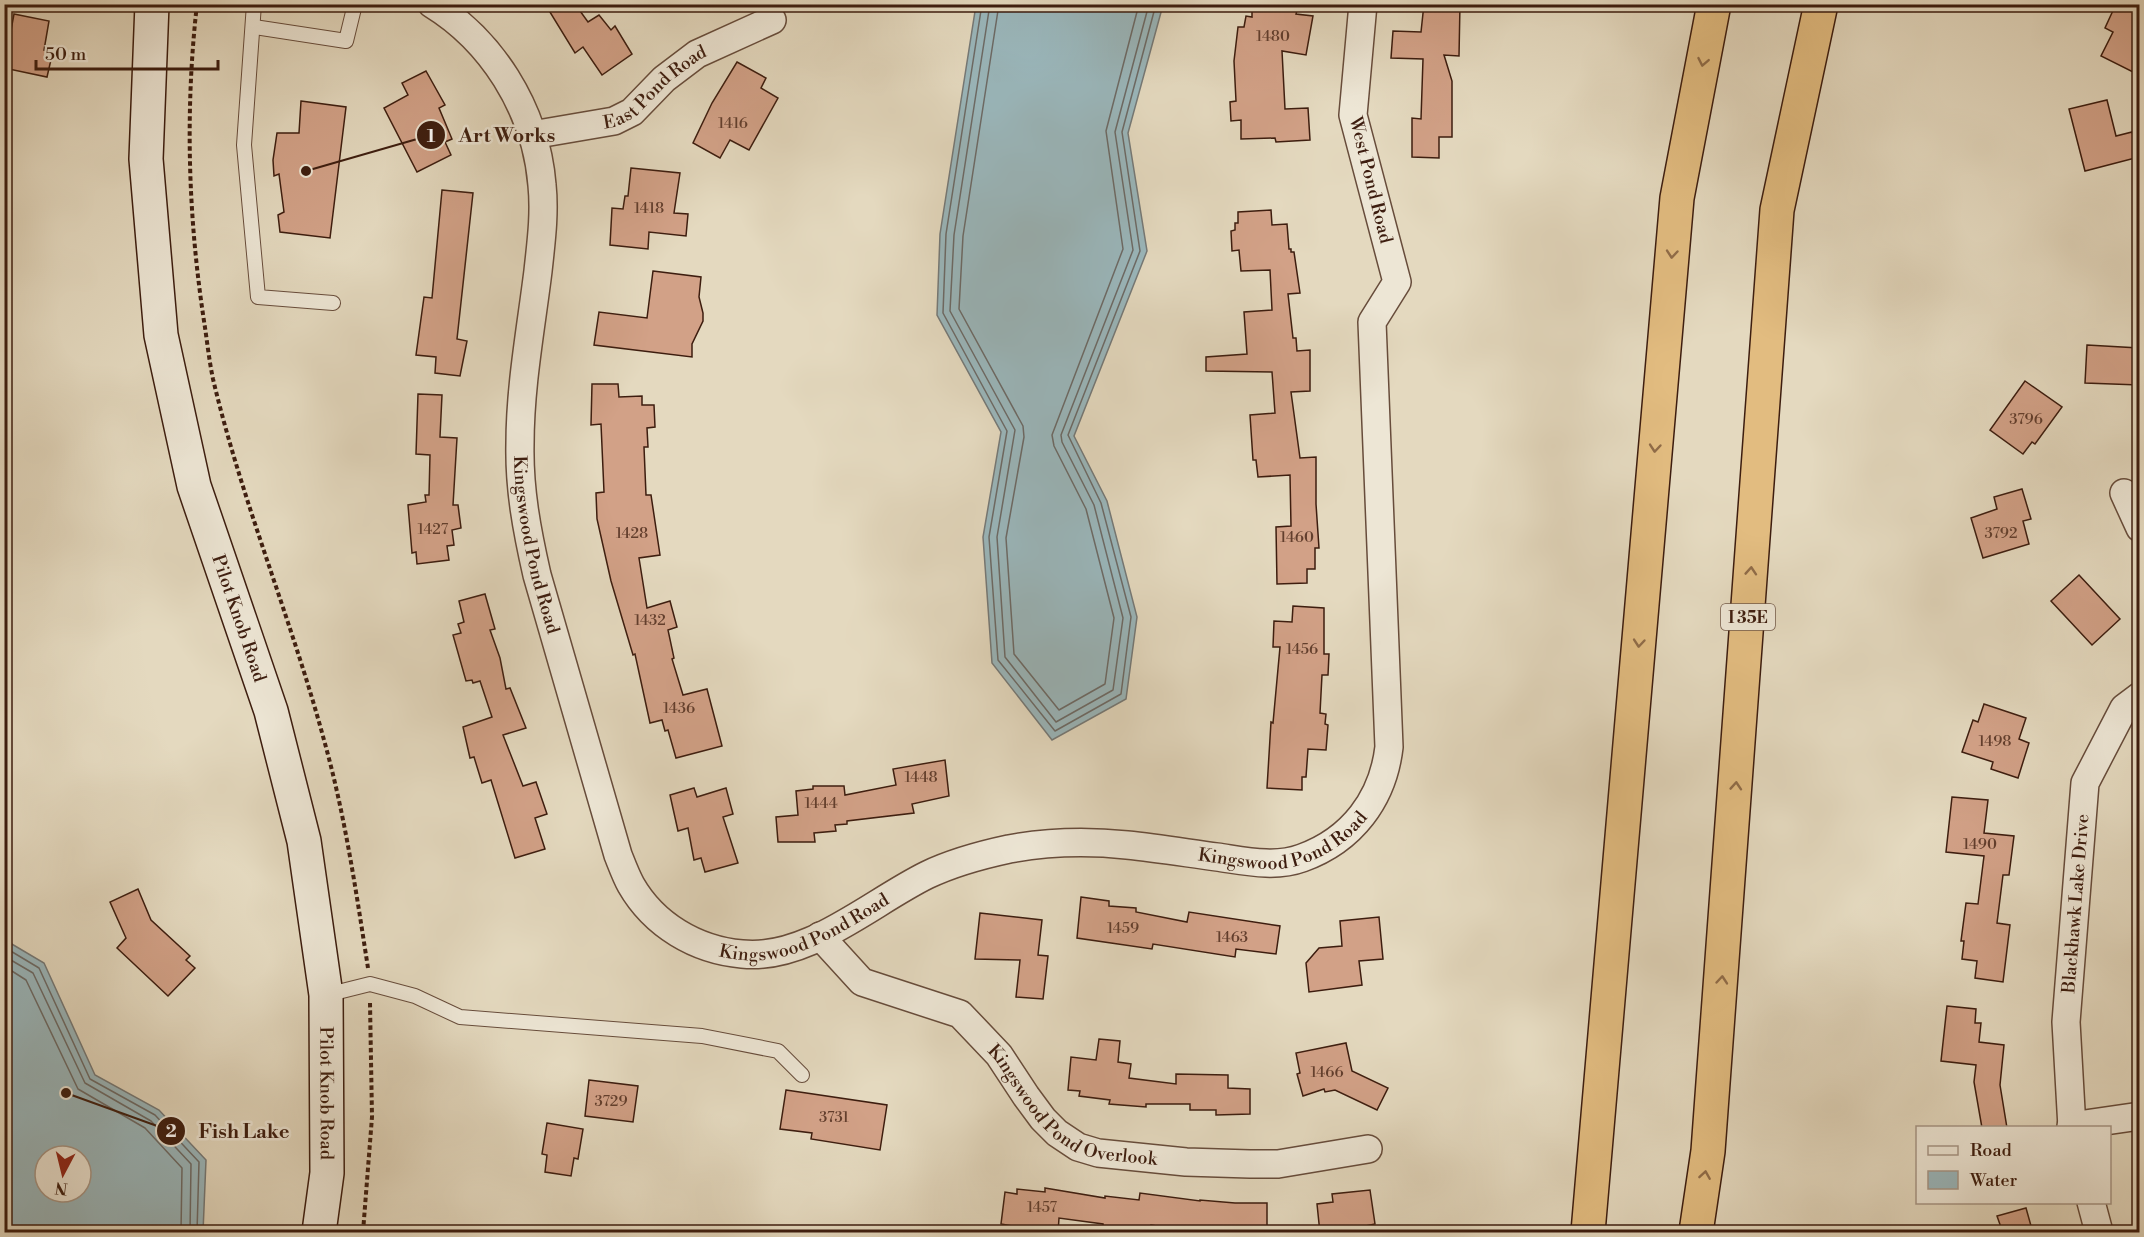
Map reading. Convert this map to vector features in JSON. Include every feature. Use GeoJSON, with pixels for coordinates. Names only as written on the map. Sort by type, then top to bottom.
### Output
{"type":"FeatureCollection","features":[{"type":"Feature","properties":{"kind":"highway"},"geometry":{"type":"LineString","coordinates":[[1588,1233],[1677,198],[1714,4]]}},
{"type":"Feature","properties":{"kind":"highway","name":"I 35E"},"geometry":{"type":"LineString","coordinates":[[1696,1233],[1708,1151],[1777,210],[1821,4]]}},
{"type":"Feature","properties":{"kind":"main road","name":"Pilot Knob Road"},"geometry":{"type":"LineString","coordinates":[[152,4],[146,159],[161,335],[194,486],[271,711],[304,841],[326,995],[327,1173],[319,1233]]}},
{"type":"Feature","properties":{"kind":"street","name":"Kingswood Pond Road"},"geometry":{"type":"LineString","coordinates":[[432,4],[462,26],[483,47],[512,88],[532,135],[539,159],[543,211],[523,399],[520,443],[521,488],[527,531],[537,574],[618,855],[630,884],[660,921],[685,938],[714,949],[753,955],[791,949],[820,936],[926,876],[954,864],[1009,849],[1067,843],[1096,843],[1264,864],[1291,861],[1328,846],[1350,830],[1367,810],[1380,786],[1389,747],[1372,322],[1397,282]]}},
{"type":"Feature","properties":{"kind":"street","name":"West Pond Road"},"geometry":{"type":"LineString","coordinates":[[1363,4],[1353,115],[1397,282]]}},
{"type":"Feature","properties":{"kind":"street","name":"East Pond Road"},"geometry":{"type":"LineString","coordinates":[[532,135],[614,121],[632,112],[664,79],[697,54],[772,20]]}},
{"type":"Feature","properties":{"kind":"street"},"geometry":{"type":"LineString","coordinates":[[2124,493],[2139,528]]}},
{"type":"Feature","properties":{"kind":"street","name":"Blackhawk Lake Drive"},"geometry":{"type":"LineString","coordinates":[[2071,1126],[2066,1023],[2085,783],[2124,708],[2139,696]]}},
{"type":"Feature","properties":{"kind":"street","name":"Kingswood Pond Overlook"},"geometry":{"type":"LineString","coordinates":[[820,936],[862,982],[960,1014],[999,1055],[1043,1119],[1078,1147],[1098,1153],[1186,1162],[1250,1164],[1278,1164],[1368,1149]]}},
{"type":"Feature","properties":{"kind":"street"},"geometry":{"type":"LineString","coordinates":[[2077,1126],[2139,1116]]}},
{"type":"Feature","properties":{"kind":"street"},"geometry":{"type":"LineString","coordinates":[[2091,1204],[2099,1233]]}},
{"type":"Feature","properties":{"kind":"lane"},"geometry":{"type":"LineString","coordinates":[[254,4],[244,145],[258,297],[333,303]]}},
{"type":"Feature","properties":{"kind":"lane"},"geometry":{"type":"LineString","coordinates":[[254,27],[346,41],[355,4]]}},
{"type":"Feature","properties":{"kind":"lane"},"geometry":{"type":"LineString","coordinates":[[326,995],[370,984],[415,996],[460,1017],[702,1036],[778,1051],[802,1075]]}},
{"type":"Feature","properties":{"kind":"path"},"geometry":{"type":"LineString","coordinates":[[197,4],[191,56],[189,163],[195,265],[213,378],[250,512],[324,739],[350,848],[370,984],[372,1117],[363,1233]]}},
{"type":"Feature","properties":{"kind":"water"},"geometry":{"type":"Polygon","coordinates":[[[976,5],[1163,5],[1128,133],[1147,251],[1074,436],[1107,501],[1137,617],[1126,699],[1052,740],[992,663],[983,537],[1001,432],[937,315],[940,234],[976,5]]]}},
{"type":"Feature","properties":{"kind":"water"},"geometry":{"type":"Polygon","coordinates":[[[5,940],[44,963],[95,1075],[159,1110],[206,1160],[203,1232],[5,1232],[5,940]]]}},
{"type":"Feature","properties":{"kind":"building"},"geometry":{"type":"Polygon","coordinates":[[[545,4],[575,4],[588,22],[599,15],[611,30],[615,26],[632,54],[602,75],[583,47],[575,53],[545,4]]]}},
{"type":"Feature","properties":{"kind":"building"},"geometry":{"type":"Polygon","coordinates":[[[1252,4],[1299,4],[1296,14],[1313,16],[1306,55],[1282,51],[1285,109],[1308,108],[1310,140],[1276,142],[1275,138],[1241,139],[1241,120],[1231,121],[1230,102],[1236,101],[1234,61],[1238,27],[1244,27],[1246,16],[1252,17],[1252,4]]]}},
{"type":"Feature","properties":{"kind":"building"},"geometry":{"type":"Polygon","coordinates":[[[1424,4],[1460,4],[1459,56],[1444,55],[1452,81],[1452,137],[1439,137],[1439,158],[1412,157],[1412,118],[1421,119],[1423,59],[1391,58],[1393,31],[1421,32],[1424,4]]]}},
{"type":"Feature","properties":{"kind":"building"},"geometry":{"type":"Polygon","coordinates":[[[2116,4],[2139,4],[2139,59],[2133,72],[2101,56],[2113,32],[2105,28],[2116,4]]]}},
{"type":"Feature","properties":{"kind":"building"},"geometry":{"type":"Polygon","coordinates":[[[14,14],[49,21],[44,50],[53,51],[47,77],[4,68],[14,14]]]}},
{"type":"Feature","properties":{"kind":"building"},"geometry":{"type":"Polygon","coordinates":[[[737,62],[766,78],[761,88],[778,98],[749,150],[730,140],[720,158],[693,143],[712,103],[737,62]]]}},
{"type":"Feature","properties":{"kind":"building"},"geometry":{"type":"Polygon","coordinates":[[[426,71],[445,105],[439,108],[452,139],[445,142],[451,155],[417,172],[384,108],[408,95],[402,83],[426,71]]]}},
{"type":"Feature","properties":{"kind":"building"},"geometry":{"type":"Polygon","coordinates":[[[2107,100],[2116,136],[2132,132],[2139,157],[2085,171],[2069,109],[2107,100]]]}},
{"type":"Feature","properties":{"kind":"building"},"geometry":{"type":"Polygon","coordinates":[[[301,101],[346,107],[330,238],[280,232],[278,215],[284,212],[279,174],[274,176],[273,160],[277,133],[299,133],[301,101]]]}},
{"type":"Feature","properties":{"kind":"building"},"geometry":{"type":"Polygon","coordinates":[[[631,168],[680,173],[674,213],[688,214],[686,236],[649,232],[648,249],[610,245],[612,208],[623,209],[625,196],[628,196],[631,168]]]}},
{"type":"Feature","properties":{"kind":"building"},"geometry":{"type":"Polygon","coordinates":[[[442,190],[473,193],[457,339],[467,341],[460,376],[435,373],[436,357],[416,355],[424,297],[432,298],[442,190]]]}},
{"type":"Feature","properties":{"kind":"building"},"geometry":{"type":"Polygon","coordinates":[[[1271,210],[1272,225],[1287,224],[1289,249],[1294,252],[1300,293],[1288,294],[1293,338],[1296,338],[1297,351],[1310,350],[1310,391],[1291,392],[1300,458],[1316,457],[1319,548],[1315,548],[1315,569],[1307,569],[1307,583],[1277,584],[1276,527],[1291,526],[1290,475],[1258,477],[1256,460],[1253,460],[1250,415],[1275,413],[1272,372],[1206,371],[1206,357],[1247,354],[1244,312],[1272,310],[1270,270],[1241,271],[1239,250],[1232,251],[1231,231],[1235,230],[1235,223],[1238,223],[1238,212],[1271,210]]]}},
{"type":"Feature","properties":{"kind":"building"},"geometry":{"type":"Polygon","coordinates":[[[653,271],[701,277],[699,297],[703,321],[692,344],[692,357],[594,345],[599,312],[647,318],[653,271]]]}},
{"type":"Feature","properties":{"kind":"building"},"geometry":{"type":"Polygon","coordinates":[[[2087,345],[2139,348],[2139,385],[2085,383],[2087,345]]]}},
{"type":"Feature","properties":{"kind":"building"},"geometry":{"type":"Polygon","coordinates":[[[2025,381],[2062,407],[2035,444],[2032,442],[2023,454],[1990,430],[2025,381]]]}},
{"type":"Feature","properties":{"kind":"building"},"geometry":{"type":"Polygon","coordinates":[[[592,384],[618,384],[619,397],[642,396],[642,405],[654,405],[655,427],[647,428],[648,447],[644,447],[646,495],[651,495],[660,555],[639,558],[647,608],[670,601],[677,627],[668,630],[674,658],[672,659],[683,695],[707,689],[722,746],[676,758],[668,730],[665,731],[662,720],[650,723],[635,654],[633,655],[611,581],[597,519],[596,493],[604,492],[601,424],[591,425],[592,384]]]}},
{"type":"Feature","properties":{"kind":"building"},"geometry":{"type":"Polygon","coordinates":[[[418,394],[442,395],[440,437],[457,438],[453,505],[458,505],[461,528],[452,530],[454,545],[447,546],[449,560],[417,564],[416,552],[412,553],[408,505],[426,502],[425,495],[429,495],[430,455],[416,454],[418,394]]]}},
{"type":"Feature","properties":{"kind":"building"},"geometry":{"type":"Polygon","coordinates":[[[2022,489],[2031,519],[2023,521],[2029,544],[1983,558],[1971,518],[1997,509],[1994,497],[2022,489]]]}},
{"type":"Feature","properties":{"kind":"building"},"geometry":{"type":"Polygon","coordinates":[[[2079,575],[2120,619],[2092,645],[2051,601],[2079,575]]]}},
{"type":"Feature","properties":{"kind":"building"},"geometry":{"type":"Polygon","coordinates":[[[485,594],[495,629],[490,630],[500,658],[506,689],[510,688],[526,728],[503,735],[523,786],[536,782],[547,814],[535,818],[545,849],[515,858],[491,780],[482,783],[474,757],[470,758],[463,727],[492,717],[480,681],[473,683],[472,680],[466,681],[453,635],[461,633],[458,624],[464,622],[459,601],[485,594]]]}},
{"type":"Feature","properties":{"kind":"building"},"geometry":{"type":"Polygon","coordinates":[[[1293,606],[1324,608],[1324,654],[1329,654],[1328,675],[1322,675],[1320,713],[1326,714],[1325,724],[1328,725],[1326,750],[1308,749],[1306,777],[1302,777],[1302,790],[1267,788],[1271,722],[1273,723],[1280,647],[1273,647],[1274,621],[1292,622],[1293,606]]]}},
{"type":"Feature","properties":{"kind":"building"},"geometry":{"type":"Polygon","coordinates":[[[1984,704],[2026,718],[2019,739],[2029,743],[2018,778],[1991,769],[1993,762],[1962,752],[1973,720],[1978,722],[1984,704]]]}},
{"type":"Feature","properties":{"kind":"building"},"geometry":{"type":"Polygon","coordinates":[[[945,760],[949,796],[912,804],[914,813],[847,821],[847,824],[835,825],[836,831],[814,833],[815,842],[778,842],[776,817],[798,815],[796,791],[813,789],[813,786],[844,786],[845,795],[896,785],[893,769],[945,760]]]}},
{"type":"Feature","properties":{"kind":"building"},"geometry":{"type":"Polygon","coordinates":[[[694,788],[697,797],[726,788],[733,814],[723,817],[738,863],[705,872],[701,858],[694,860],[688,828],[678,831],[670,795],[694,788]]]}},
{"type":"Feature","properties":{"kind":"building"},"geometry":{"type":"Polygon","coordinates":[[[1952,797],[1988,800],[1984,833],[2014,836],[2009,875],[2003,875],[1997,923],[2010,925],[2003,982],[1975,978],[1977,961],[1962,959],[1964,941],[1961,941],[1966,903],[1978,904],[1984,856],[1946,852],[1952,797]]]}},
{"type":"Feature","properties":{"kind":"building"},"geometry":{"type":"Polygon","coordinates":[[[138,889],[151,920],[190,956],[186,960],[195,968],[168,996],[117,948],[126,938],[110,902],[138,889]]]}},
{"type":"Feature","properties":{"kind":"building"},"geometry":{"type":"Polygon","coordinates":[[[1081,897],[1109,901],[1109,906],[1136,908],[1136,912],[1187,922],[1189,912],[1280,926],[1276,954],[1236,949],[1235,957],[1153,944],[1152,949],[1077,938],[1081,897]]]}},
{"type":"Feature","properties":{"kind":"building"},"geometry":{"type":"Polygon","coordinates":[[[980,913],[1042,920],[1038,955],[1048,956],[1043,999],[1016,997],[1020,960],[975,959],[980,913]]]}},
{"type":"Feature","properties":{"kind":"building"},"geometry":{"type":"Polygon","coordinates":[[[1379,917],[1383,959],[1359,961],[1362,985],[1309,992],[1306,963],[1319,948],[1342,946],[1340,921],[1379,917]]]}},
{"type":"Feature","properties":{"kind":"building"},"geometry":{"type":"Polygon","coordinates":[[[1947,1006],[1976,1009],[1975,1023],[1981,1023],[1979,1042],[2004,1045],[2000,1085],[2007,1126],[1982,1126],[1974,1082],[1976,1065],[1941,1061],[1947,1006]]]}},
{"type":"Feature","properties":{"kind":"building"},"geometry":{"type":"Polygon","coordinates":[[[1099,1039],[1120,1041],[1118,1062],[1131,1064],[1129,1078],[1176,1084],[1176,1074],[1228,1075],[1228,1088],[1250,1089],[1250,1114],[1216,1115],[1216,1110],[1190,1110],[1190,1104],[1146,1104],[1146,1107],[1109,1104],[1110,1100],[1079,1096],[1080,1091],[1068,1090],[1071,1057],[1096,1060],[1099,1039]]]}},
{"type":"Feature","properties":{"kind":"building"},"geometry":{"type":"Polygon","coordinates":[[[1346,1043],[1352,1071],[1388,1088],[1377,1110],[1335,1090],[1325,1092],[1324,1089],[1303,1096],[1297,1074],[1300,1073],[1296,1053],[1346,1043]]]}},
{"type":"Feature","properties":{"kind":"building"},"geometry":{"type":"Polygon","coordinates":[[[589,1080],[638,1086],[633,1122],[585,1116],[589,1080]]]}},
{"type":"Feature","properties":{"kind":"building"},"geometry":{"type":"Polygon","coordinates":[[[786,1090],[887,1105],[880,1150],[811,1139],[812,1133],[780,1129],[786,1090]]]}},
{"type":"Feature","properties":{"kind":"building"},"geometry":{"type":"Polygon","coordinates":[[[547,1123],[583,1129],[578,1159],[574,1158],[571,1176],[545,1172],[547,1155],[542,1154],[547,1123]]]}},
{"type":"Feature","properties":{"kind":"building"},"geometry":{"type":"Polygon","coordinates":[[[1045,1188],[1105,1198],[1105,1196],[1139,1200],[1140,1193],[1200,1201],[1267,1203],[1267,1233],[1206,1233],[1151,1225],[1150,1233],[1112,1233],[1113,1228],[1103,1227],[1103,1224],[1059,1218],[1058,1233],[1017,1233],[1018,1227],[1001,1224],[1005,1192],[1017,1194],[1017,1189],[1045,1192],[1045,1188]]]}},
{"type":"Feature","properties":{"kind":"building"},"geometry":{"type":"Polygon","coordinates":[[[1370,1190],[1375,1224],[1360,1227],[1360,1233],[1320,1233],[1317,1204],[1333,1202],[1332,1194],[1370,1190]]]}},
{"type":"Feature","properties":{"kind":"building"},"geometry":{"type":"Polygon","coordinates":[[[2026,1208],[2033,1233],[2003,1233],[1997,1216],[2026,1208]]]}},
{"type":"Feature","properties":{"kind":"place","name":"Art Works"},"geometry":{"type":"Point","coordinates":[306,171]}},
{"type":"Feature","properties":{"kind":"place","name":"Fish Lake"},"geometry":{"type":"Point","coordinates":[66,1093]}}]}
